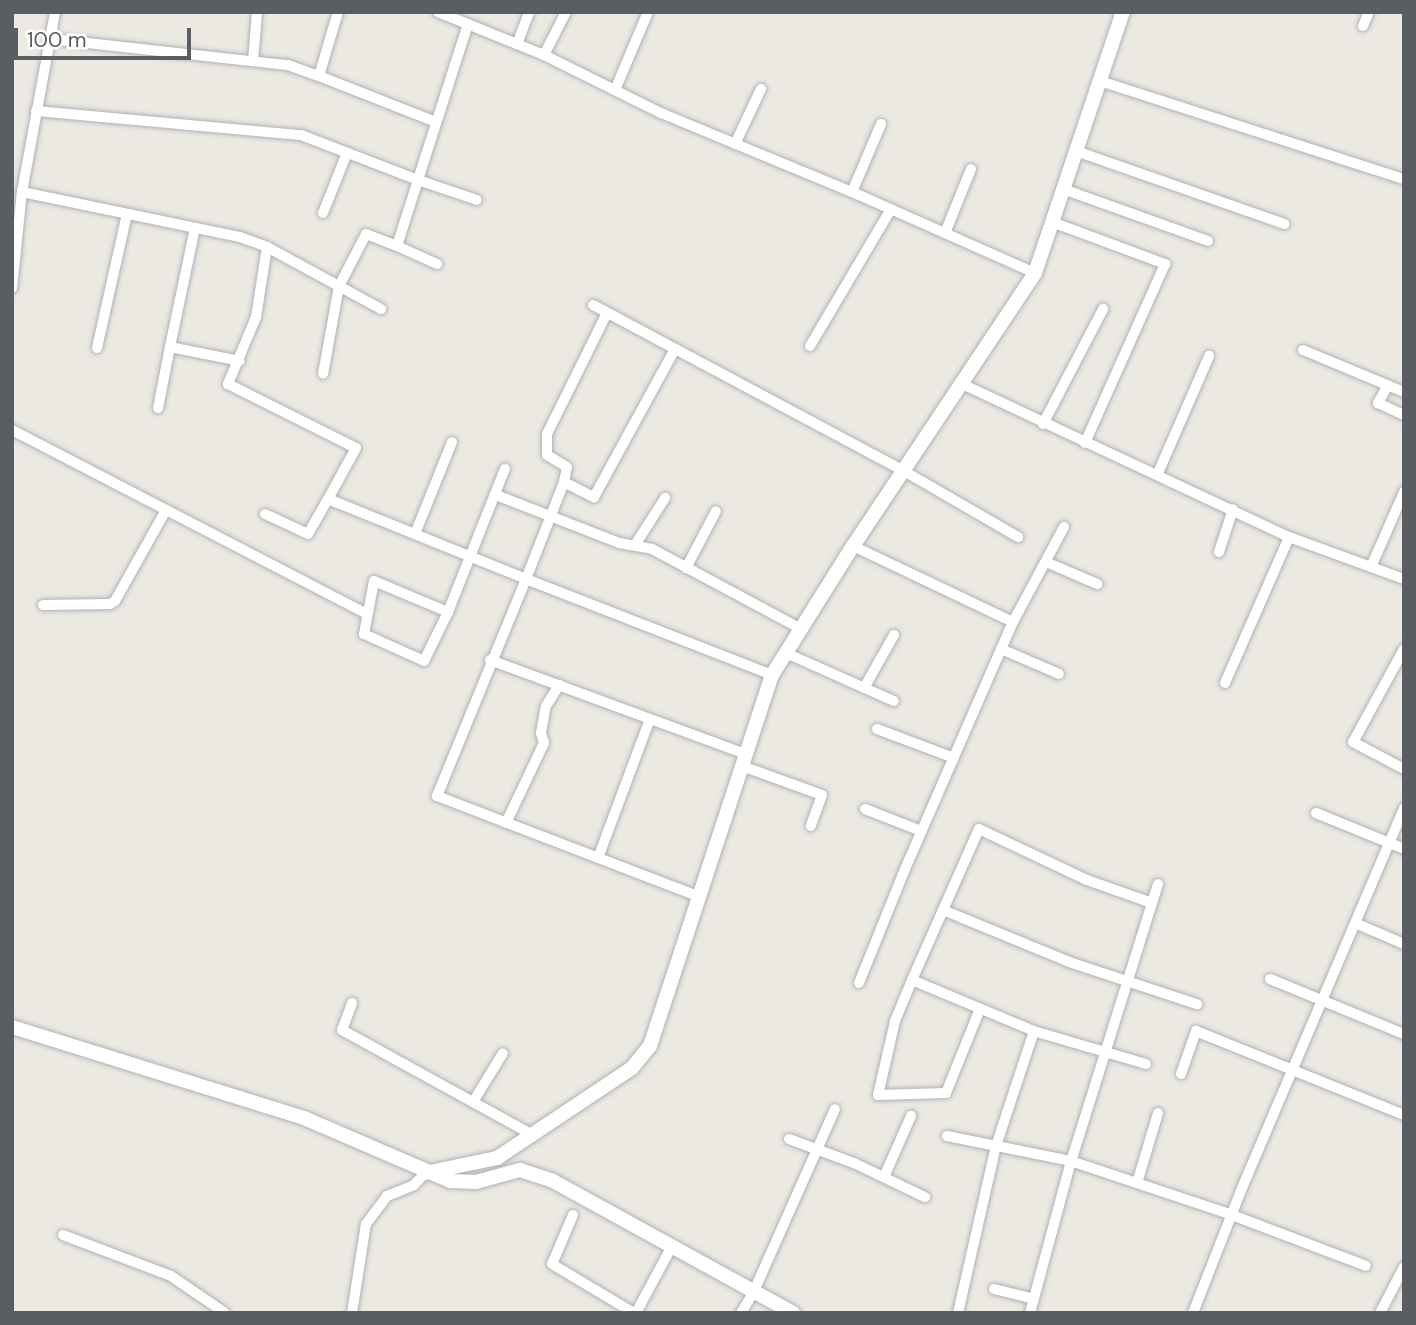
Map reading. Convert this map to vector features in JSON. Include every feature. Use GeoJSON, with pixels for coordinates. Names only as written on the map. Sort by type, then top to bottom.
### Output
{"type":"FeatureCollection","features":[{"type":"Feature","properties":{"kind":"street"},"geometry":{"type":"LineString","coordinates":[[12,288],[22,192],[55,12]]}},
{"type":"Feature","properties":{"kind":"street"},"geometry":{"type":"LineString","coordinates":[[253,61],[257,12]]}},
{"type":"Feature","properties":{"kind":"street"},"geometry":{"type":"LineString","coordinates":[[319,76],[338,12]]}},
{"type":"Feature","properties":{"kind":"street"},"geometry":{"type":"LineString","coordinates":[[438,12],[544,55],[735,144],[852,192],[1035,273]]}},
{"type":"Feature","properties":{"kind":"street"},"geometry":{"type":"LineString","coordinates":[[517,44],[528,12]]}},
{"type":"Feature","properties":{"kind":"street"},"geometry":{"type":"LineString","coordinates":[[544,55],[566,12]]}},
{"type":"Feature","properties":{"kind":"street"},"geometry":{"type":"LineString","coordinates":[[615,90],[648,12]]}},
{"type":"Feature","properties":{"kind":"street"},"geometry":{"type":"LineString","coordinates":[[352,1313],[366,1224],[387,1196],[414,1185],[425,1173],[497,1158],[632,1068],[650,1046],[772,676],[853,545],[1035,273],[1123,12]]}},
{"type":"Feature","properties":{"kind":"street"},"geometry":{"type":"LineString","coordinates":[[1363,26],[1369,12]]}},
{"type":"Feature","properties":{"kind":"street"},"geometry":{"type":"LineString","coordinates":[[397,246],[468,24]]}},
{"type":"Feature","properties":{"kind":"street"},"geometry":{"type":"LineString","coordinates":[[51,39],[288,65],[436,122]]}},
{"type":"Feature","properties":{"kind":"street"},"geometry":{"type":"LineString","coordinates":[[1100,81],[1404,179]]}},
{"type":"Feature","properties":{"kind":"street"},"geometry":{"type":"LineString","coordinates":[[735,144],[761,89]]}},
{"type":"Feature","properties":{"kind":"street"},"geometry":{"type":"LineString","coordinates":[[36,111],[301,135],[477,200]]}},
{"type":"Feature","properties":{"kind":"street"},"geometry":{"type":"LineString","coordinates":[[852,192],[881,124]]}},
{"type":"Feature","properties":{"kind":"street"},"geometry":{"type":"LineString","coordinates":[[1076,151],[1285,224]]}},
{"type":"Feature","properties":{"kind":"street"},"geometry":{"type":"LineString","coordinates":[[323,213],[347,153]]}},
{"type":"Feature","properties":{"kind":"street"},"geometry":{"type":"LineString","coordinates":[[945,233],[971,169]]}},
{"type":"Feature","properties":{"kind":"street"},"geometry":{"type":"LineString","coordinates":[[1063,189],[1208,241]]}},
{"type":"Feature","properties":{"kind":"street"},"geometry":{"type":"LineString","coordinates":[[22,192],[195,228],[267,247],[381,309]]}},
{"type":"Feature","properties":{"kind":"street"},"geometry":{"type":"LineString","coordinates":[[810,346],[891,209]]}},
{"type":"Feature","properties":{"kind":"street"},"geometry":{"type":"LineString","coordinates":[[97,348],[127,214]]}},
{"type":"Feature","properties":{"kind":"street"},"geometry":{"type":"LineString","coordinates":[[1052,222],[1165,264],[1085,443]]}},
{"type":"Feature","properties":{"kind":"street"},"geometry":{"type":"LineString","coordinates":[[158,408],[195,228]]}},
{"type":"Feature","properties":{"kind":"street"},"geometry":{"type":"LineString","coordinates":[[323,374],[339,286],[366,234],[436,264]]}},
{"type":"Feature","properties":{"kind":"street"},"geometry":{"type":"LineString","coordinates":[[265,513],[308,534],[356,448],[228,384],[240,361],[256,317],[267,247]]}},
{"type":"Feature","properties":{"kind":"street"},"geometry":{"type":"LineString","coordinates":[[593,305],[904,471],[1018,537]]}},
{"type":"Feature","properties":{"kind":"street"},"geometry":{"type":"LineString","coordinates":[[1043,424],[1103,309]]}},
{"type":"Feature","properties":{"kind":"street"},"geometry":{"type":"LineString","coordinates":[[607,313],[547,434],[547,455],[567,467],[564,482],[437,796],[699,897]]}},
{"type":"Feature","properties":{"kind":"street"},"geometry":{"type":"LineString","coordinates":[[170,348],[240,361]]}},
{"type":"Feature","properties":{"kind":"street"},"geometry":{"type":"LineString","coordinates":[[564,482],[594,497],[676,349]]}},
{"type":"Feature","properties":{"kind":"street"},"geometry":{"type":"LineString","coordinates":[[1303,350],[1404,392]]}},
{"type":"Feature","properties":{"kind":"street"},"geometry":{"type":"LineString","coordinates":[[1158,473],[1209,356]]}},
{"type":"Feature","properties":{"kind":"street"},"geometry":{"type":"LineString","coordinates":[[960,383],[1043,424],[1158,473],[1289,537],[1404,579]]}},
{"type":"Feature","properties":{"kind":"street"},"geometry":{"type":"LineString","coordinates":[[1388,385],[1378,403],[1404,415]]}},
{"type":"Feature","properties":{"kind":"street"},"geometry":{"type":"LineString","coordinates":[[12,430],[365,613]]}},
{"type":"Feature","properties":{"kind":"street"},"geometry":{"type":"LineString","coordinates":[[415,534],[452,442]]}},
{"type":"Feature","properties":{"kind":"street"},"geometry":{"type":"LineString","coordinates":[[448,612],[374,581],[365,613],[364,634],[424,661],[448,612],[505,469]]}},
{"type":"Feature","properties":{"kind":"street"},"geometry":{"type":"LineString","coordinates":[[1371,567],[1404,492]]}},
{"type":"Feature","properties":{"kind":"street"},"geometry":{"type":"LineString","coordinates":[[496,495],[619,543],[652,549],[801,629]]}},
{"type":"Feature","properties":{"kind":"street"},"geometry":{"type":"LineString","coordinates":[[635,545],[665,498]]}},
{"type":"Feature","properties":{"kind":"street"},"geometry":{"type":"LineString","coordinates":[[328,499],[772,676]]}},
{"type":"Feature","properties":{"kind":"street"},"geometry":{"type":"LineString","coordinates":[[1219,552],[1233,509]]}},
{"type":"Feature","properties":{"kind":"street"},"geometry":{"type":"LineString","coordinates":[[43,605],[110,604],[115,601],[166,510]]}},
{"type":"Feature","properties":{"kind":"street"},"geometry":{"type":"LineString","coordinates":[[686,568],[716,511]]}},
{"type":"Feature","properties":{"kind":"street"},"geometry":{"type":"LineString","coordinates":[[859,983],[921,831],[1013,622],[1064,527]]}},
{"type":"Feature","properties":{"kind":"street"},"geometry":{"type":"LineString","coordinates":[[1225,683],[1289,537]]}},
{"type":"Feature","properties":{"kind":"street"},"geometry":{"type":"LineString","coordinates":[[853,545],[1013,622]]}},
{"type":"Feature","properties":{"kind":"street"},"geometry":{"type":"LineString","coordinates":[[1046,562],[1097,584]]}},
{"type":"Feature","properties":{"kind":"street"},"geometry":{"type":"LineString","coordinates":[[864,688],[894,635]]}},
{"type":"Feature","properties":{"kind":"street"},"geometry":{"type":"LineString","coordinates":[[1001,649],[1059,674]]}},
{"type":"Feature","properties":{"kind":"street"},"geometry":{"type":"LineString","coordinates":[[1404,649],[1353,742],[1404,769]]}},
{"type":"Feature","properties":{"kind":"street"},"geometry":{"type":"LineString","coordinates":[[786,653],[894,701]]}},
{"type":"Feature","properties":{"kind":"street"},"geometry":{"type":"LineString","coordinates":[[490,660],[650,719],[822,795],[811,826]]}},
{"type":"Feature","properties":{"kind":"street"},"geometry":{"type":"LineString","coordinates":[[506,822],[544,743],[541,733],[546,706],[559,685]]}},
{"type":"Feature","properties":{"kind":"street"},"geometry":{"type":"LineString","coordinates":[[598,858],[650,719]]}},
{"type":"Feature","properties":{"kind":"street"},"geometry":{"type":"LineString","coordinates":[[877,729],[954,758]]}},
{"type":"Feature","properties":{"kind":"street"},"geometry":{"type":"LineString","coordinates":[[1193,1313],[1404,808]]}},
{"type":"Feature","properties":{"kind":"street"},"geometry":{"type":"LineString","coordinates":[[864,809],[921,831]]}},
{"type":"Feature","properties":{"kind":"street"},"geometry":{"type":"LineString","coordinates":[[1316,813],[1404,849]]}},
{"type":"Feature","properties":{"kind":"street"},"geometry":{"type":"LineString","coordinates":[[980,1009],[946,1093],[894,1097],[878,1094],[895,1021],[979,829],[1087,880],[1152,903]]}},
{"type":"Feature","properties":{"kind":"street"},"geometry":{"type":"LineString","coordinates":[[1030,1313],[1071,1161],[1158,884]]}},
{"type":"Feature","properties":{"kind":"street"},"geometry":{"type":"LineString","coordinates":[[943,910],[1069,962],[1197,1004]]}},
{"type":"Feature","properties":{"kind":"street"},"geometry":{"type":"LineString","coordinates":[[1355,922],[1404,944]]}},
{"type":"Feature","properties":{"kind":"street"},"geometry":{"type":"LineString","coordinates":[[1270,979],[1404,1034]]}},
{"type":"Feature","properties":{"kind":"street"},"geometry":{"type":"LineString","coordinates":[[912,980],[1034,1031],[1146,1064]]}},
{"type":"Feature","properties":{"kind":"street"},"geometry":{"type":"LineString","coordinates":[[352,1003],[342,1030],[533,1135]]}},
{"type":"Feature","properties":{"kind":"street"},"geometry":{"type":"LineString","coordinates":[[12,1027],[304,1118],[425,1173],[450,1181],[476,1182],[520,1170],[553,1181],[793,1313]]}},
{"type":"Feature","properties":{"kind":"street"},"geometry":{"type":"LineString","coordinates":[[958,1313],[996,1146],[1034,1031]]}},
{"type":"Feature","properties":{"kind":"street"},"geometry":{"type":"LineString","coordinates":[[1181,1074],[1196,1031],[1404,1115]]}},
{"type":"Feature","properties":{"kind":"street"},"geometry":{"type":"LineString","coordinates":[[473,1102],[503,1053]]}},
{"type":"Feature","properties":{"kind":"street"},"geometry":{"type":"LineString","coordinates":[[741,1313],[754,1291],[835,1109]]}},
{"type":"Feature","properties":{"kind":"street"},"geometry":{"type":"LineString","coordinates":[[1137,1184],[1158,1113]]}},
{"type":"Feature","properties":{"kind":"street"},"geometry":{"type":"LineString","coordinates":[[884,1177],[911,1116]]}},
{"type":"Feature","properties":{"kind":"street"},"geometry":{"type":"LineString","coordinates":[[947,1136],[1071,1161],[1232,1215],[1366,1266]]}},
{"type":"Feature","properties":{"kind":"street"},"geometry":{"type":"LineString","coordinates":[[789,1139],[884,1177],[925,1197]]}},
{"type":"Feature","properties":{"kind":"street"},"geometry":{"type":"LineString","coordinates":[[573,1215],[552,1264],[635,1313],[672,1246]]}},
{"type":"Feature","properties":{"kind":"street"},"geometry":{"type":"LineString","coordinates":[[63,1235],[172,1276],[225,1313]]}},
{"type":"Feature","properties":{"kind":"street"},"geometry":{"type":"LineString","coordinates":[[1380,1313],[1404,1267]]}},
{"type":"Feature","properties":{"kind":"street"},"geometry":{"type":"LineString","coordinates":[[994,1289],[1034,1298]]}}]}
